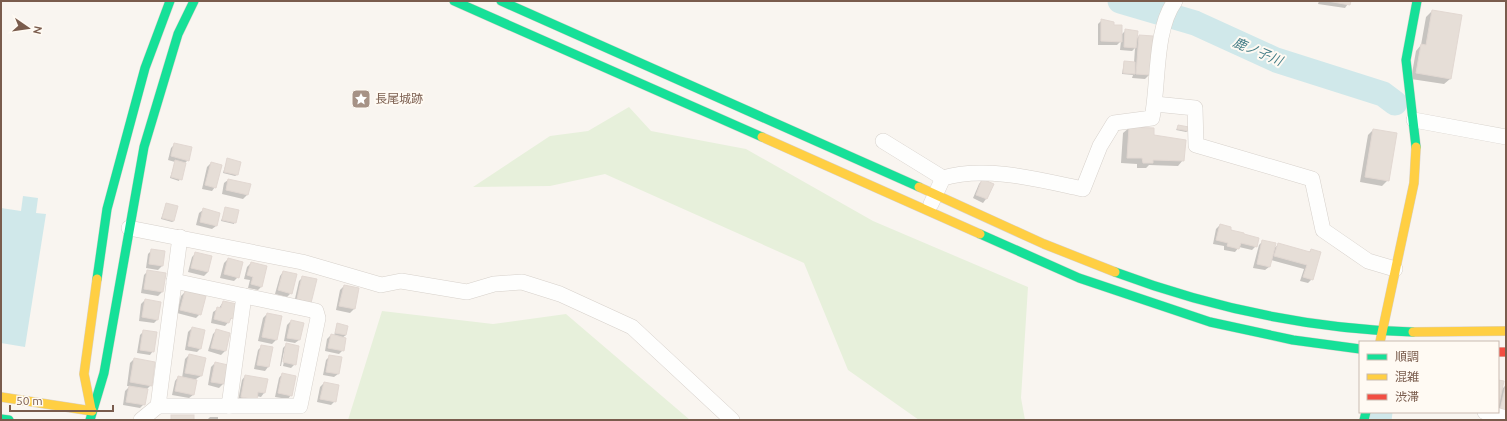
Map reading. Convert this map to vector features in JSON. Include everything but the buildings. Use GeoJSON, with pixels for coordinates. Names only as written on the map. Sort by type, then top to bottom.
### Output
{"type":"FeatureCollection","features":[{"type":"Feature","properties":{"kind":"street"},"geometry":{"type":"LineString","coordinates":[[91,416],[84,374],[107,209],[145,68],[170,1]]}},
{"type":"Feature","properties":{"kind":"street"},"geometry":{"type":"LineString","coordinates":[[91,416],[104,373],[144,147],[178,34],[194,1]]}},
{"type":"Feature","properties":{"kind":"street"},"geometry":{"type":"LineString","coordinates":[[454,1],[1079,278],[1173,310],[1248,331],[1293,340],[1359,349]]}},
{"type":"Feature","properties":{"kind":"street"},"geometry":{"type":"LineString","coordinates":[[501,1],[935,194],[1136,281],[1246,313],[1340,329],[1424,333],[1506,331]]}},
{"type":"Feature","properties":{"kind":"street"},"geometry":{"type":"LineString","coordinates":[[928,210],[943,178],[956,174],[1013,175],[1083,189],[1100,146],[1114,123],[1152,118],[1155,104],[1158,57],[1169,9],[1175,1]]}},
{"type":"Feature","properties":{"kind":"street"},"geometry":{"type":"LineString","coordinates":[[1380,341],[1414,183],[1416,140],[1406,60],[1417,1]]}},
{"type":"Feature","properties":{"kind":"street"},"geometry":{"type":"LineString","coordinates":[[1155,104],[1195,108],[1196,145],[1312,179],[1323,230],[1368,261],[1395,269]]}},
{"type":"Feature","properties":{"kind":"street"},"geometry":{"type":"LineString","coordinates":[[1414,120],[1506,137]]}},
{"type":"Feature","properties":{"kind":"street"},"geometry":{"type":"LineString","coordinates":[[883,141],[943,178]]}},
{"type":"Feature","properties":{"kind":"street"},"geometry":{"type":"LineString","coordinates":[[129,228],[302,262],[381,285],[401,280],[467,292],[494,284],[522,282],[560,294],[632,327],[732,420]]}},
{"type":"Feature","properties":{"kind":"street"},"geometry":{"type":"LineString","coordinates":[[158,406],[180,237]]}},
{"type":"Feature","properties":{"kind":"street"},"geometry":{"type":"LineString","coordinates":[[140,420],[158,406],[300,406],[318,318],[316,311],[174,281]]}},
{"type":"Feature","properties":{"kind":"street"},"geometry":{"type":"LineString","coordinates":[[229,406],[244,296]]}},
{"type":"Feature","properties":{"kind":"street"},"geometry":{"type":"LineString","coordinates":[[1,397],[91,416]]}},
{"type":"Feature","properties":{"kind":"street"},"geometry":{"type":"LineString","coordinates":[[1488,413],[1506,418]]}},
{"type":"Feature","properties":{"kind":"street"},"geometry":{"type":"LineString","coordinates":[[1,419],[9,420]]}},
{"type":"Feature","properties":{"kind":"green space"},"geometry":{"type":"Polygon","coordinates":[[[629,107],[651,131],[746,149],[873,221],[1028,287],[1021,398],[1025,420],[919,420],[848,370],[804,263],[605,174],[550,186],[473,187],[550,136],[588,131],[629,107]]]}},
{"type":"Feature","properties":{"kind":"green space"},"geometry":{"type":"Polygon","coordinates":[[[382,311],[493,324],[566,314],[690,420],[348,420],[382,311]]]}},
{"type":"Feature","properties":{"kind":"water"},"geometry":{"type":"Polygon","coordinates":[[[23,196],[38,198],[36,213],[46,214],[25,347],[1,343],[1,208],[21,211],[23,196]]]}},
{"type":"Feature","properties":{"kind":"waterway","name":"鹿ノ子川"},"geometry":{"type":"LineString","coordinates":[[1120,1],[1195,23],[1276,60],[1383,94],[1395,103]]}},
{"type":"Feature","properties":{"kind":"waterway","name":"鹿ノ子川"},"geometry":{"type":"LineString","coordinates":[[1379,420],[1380,413]]}},
{"type":"Feature","properties":{"kind":"traffic: fast"},"geometry":{"type":"LineString","coordinates":[[97,279],[107,209],[145,68],[170,1]]}},
{"type":"Feature","properties":{"kind":"traffic: fast"},"geometry":{"type":"LineString","coordinates":[[90,420],[104,373],[144,147],[178,34],[194,1]]}},
{"type":"Feature","properties":{"kind":"traffic: fast"},"geometry":{"type":"LineString","coordinates":[[454,1],[762,137]]}},
{"type":"Feature","properties":{"kind":"traffic: fast"},"geometry":{"type":"LineString","coordinates":[[501,1],[919,187]]}},
{"type":"Feature","properties":{"kind":"traffic: fast"},"geometry":{"type":"LineString","coordinates":[[1416,147],[1406,60],[1417,1]]}},
{"type":"Feature","properties":{"kind":"traffic: fast"},"geometry":{"type":"LineString","coordinates":[[980,234],[1079,278],[1210,322],[1293,340],[1359,349]]}},
{"type":"Feature","properties":{"kind":"traffic: fast"},"geometry":{"type":"LineString","coordinates":[[1115,272],[1188,296],[1261,314],[1336,326],[1413,332]]}},
{"type":"Feature","properties":{"kind":"traffic: fast"},"geometry":{"type":"LineString","coordinates":[[1364,420],[1366,413]]}},
{"type":"Feature","properties":{"kind":"traffic: fast"},"geometry":{"type":"LineString","coordinates":[[1,419],[9,420]]}},
{"type":"Feature","properties":{"kind":"traffic: slow"},"geometry":{"type":"LineString","coordinates":[[762,137],[980,234]]}},
{"type":"Feature","properties":{"kind":"traffic: slow"},"geometry":{"type":"LineString","coordinates":[[1380,341],[1414,183],[1416,147]]}},
{"type":"Feature","properties":{"kind":"traffic: slow"},"geometry":{"type":"LineString","coordinates":[[919,187],[1044,244],[1115,272]]}},
{"type":"Feature","properties":{"kind":"traffic: slow"},"geometry":{"type":"LineString","coordinates":[[91,409],[84,374],[97,279]]}},
{"type":"Feature","properties":{"kind":"traffic: slow"},"geometry":{"type":"LineString","coordinates":[[1413,332],[1506,331]]}},
{"type":"Feature","properties":{"kind":"traffic: slow"},"geometry":{"type":"LineString","coordinates":[[1,397],[92,411]]}},
{"type":"Feature","properties":{"kind":"traffic: jam"},"geometry":{"type":"LineString","coordinates":[[1499,352],[1506,352]]}},
{"type":"Feature","properties":{"kind":"place","name":"長尾城跡"},"geometry":{"type":"Point","coordinates":[361,99]}}]}
